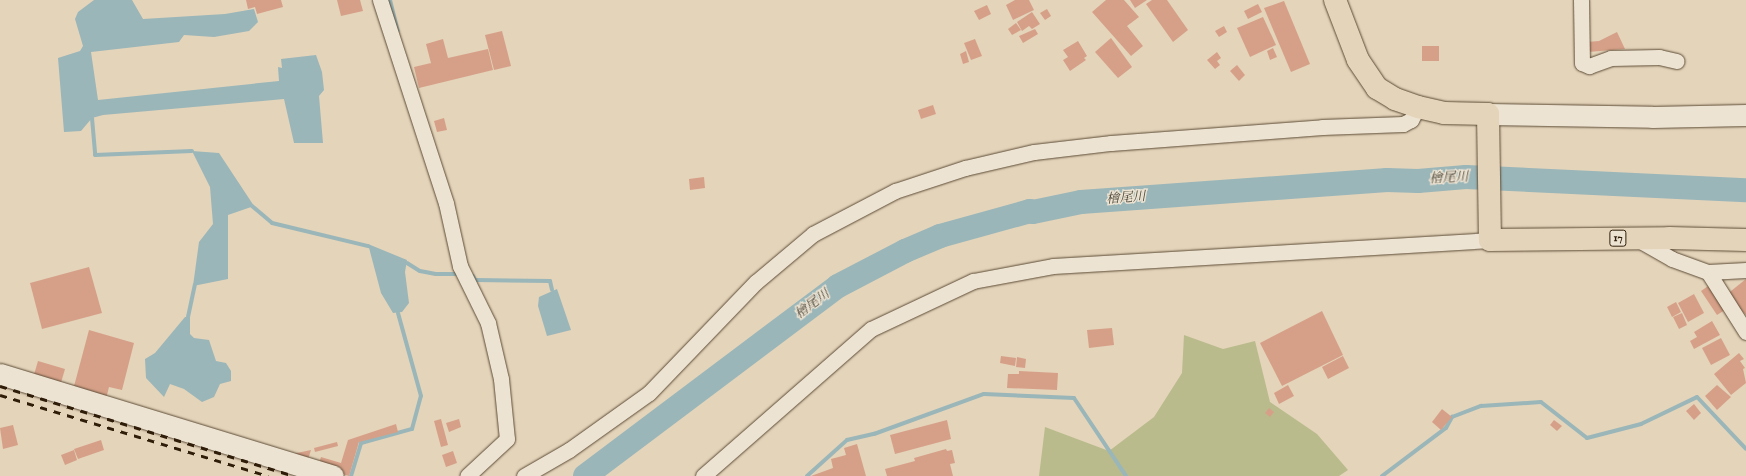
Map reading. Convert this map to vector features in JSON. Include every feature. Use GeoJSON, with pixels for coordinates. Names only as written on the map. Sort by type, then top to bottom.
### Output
{"type":"FeatureCollection","features":[{"type":"Feature","properties":{"kind":"main road"},"geometry":{"type":"LineString","coordinates":[[1335,0],[1358,60],[1377,88],[1418,108],[1444,113],[1488,114],[1490,240]]}},
{"type":"Feature","properties":{"kind":"main road","name":"17"},"geometry":{"type":"LineString","coordinates":[[1490,240],[1635,238],[1746,240]]}},
{"type":"Feature","properties":{"kind":"street"},"geometry":{"type":"LineString","coordinates":[[380,0],[446,203],[460,266],[488,323],[501,379],[507,439],[467,476]]}},
{"type":"Feature","properties":{"kind":"street"},"geometry":{"type":"LineString","coordinates":[[1581,0],[1582,63],[1589,66],[1611,58],[1659,57],[1677,61]]}},
{"type":"Feature","properties":{"kind":"street"},"geometry":{"type":"LineString","coordinates":[[524,476],[569,450],[649,393],[756,282],[813,234],[895,191],[965,168],[1034,152],[1111,143],[1322,127],[1403,124],[1411,120],[1418,108]]}},
{"type":"Feature","properties":{"kind":"street"},"geometry":{"type":"LineString","coordinates":[[1488,114],[1652,117],[1746,115]]}},
{"type":"Feature","properties":{"kind":"street"},"geometry":{"type":"LineString","coordinates":[[1635,238],[1672,259],[1708,272],[1746,270]]}},
{"type":"Feature","properties":{"kind":"street"},"geometry":{"type":"LineString","coordinates":[[702,476],[871,329],[973,282],[1053,266],[1490,240]]}},
{"type":"Feature","properties":{"kind":"street"},"geometry":{"type":"LineString","coordinates":[[1708,272],[1746,332]]}},
{"type":"Feature","properties":{"kind":"street"},"geometry":{"type":"LineString","coordinates":[[0,374],[333,476]]}},
{"type":"Feature","properties":{"kind":"green space"},"geometry":{"type":"Polygon","coordinates":[[[1184,335],[1223,349],[1255,341],[1270,402],[1317,434],[1348,470],[1339,476],[1039,476],[1045,427],[1109,451],[1154,417],[1182,373],[1184,335]]]}},
{"type":"Feature","properties":{"kind":"water"},"geometry":{"type":"Polygon","coordinates":[[[94,0],[132,0],[143,19],[225,14],[254,9],[258,22],[249,31],[214,37],[184,35],[179,42],[91,52],[98,100],[279,81],[278,67],[282,68],[281,59],[316,55],[322,72],[324,90],[319,96],[323,143],[294,143],[284,99],[103,115],[92,118],[81,131],[64,132],[58,58],[80,51],[83,46],[75,19],[78,12],[94,0]]]}},
{"type":"Feature","properties":{"kind":"water"},"geometry":{"type":"Polygon","coordinates":[[[192,151],[219,153],[254,206],[228,215],[228,279],[193,286],[199,242],[213,224],[210,187],[192,151]]]}},
{"type":"Feature","properties":{"kind":"water"},"geometry":{"type":"Polygon","coordinates":[[[368,244],[407,260],[405,272],[409,303],[402,312],[393,313],[381,293],[368,244]]]}},
{"type":"Feature","properties":{"kind":"water"},"geometry":{"type":"Polygon","coordinates":[[[557,289],[571,330],[547,336],[538,306],[539,297],[557,289]]]}},
{"type":"Feature","properties":{"kind":"water"},"geometry":{"type":"Polygon","coordinates":[[[185,317],[190,317],[190,334],[194,338],[209,340],[216,361],[226,363],[231,371],[231,381],[220,384],[214,397],[202,402],[184,389],[170,384],[164,397],[146,378],[145,359],[155,353],[185,317]]]}},
{"type":"Feature","properties":{"kind":"building"},"geometry":{"type":"Polygon","coordinates":[[[246,0],[281,0],[283,7],[257,14],[255,7],[248,9],[246,0]]]}},
{"type":"Feature","properties":{"kind":"building"},"geometry":{"type":"Polygon","coordinates":[[[337,0],[360,0],[363,11],[341,16],[337,0]]]}},
{"type":"Feature","properties":{"kind":"building"},"geometry":{"type":"Polygon","coordinates":[[[1015,0],[1029,0],[1034,10],[1013,20],[1006,5],[1015,0]]]}},
{"type":"Feature","properties":{"kind":"building"},"geometry":{"type":"Polygon","coordinates":[[[1106,0],[1124,0],[1139,17],[1127,26],[1143,46],[1131,56],[1092,12],[1106,0]]]}},
{"type":"Feature","properties":{"kind":"building"},"geometry":{"type":"Polygon","coordinates":[[[1130,0],[1147,0],[1135,8],[1130,0]]]}},
{"type":"Feature","properties":{"kind":"building"},"geometry":{"type":"Polygon","coordinates":[[[1152,0],[1167,0],[1188,30],[1173,42],[1146,4],[1152,0]]]}},
{"type":"Feature","properties":{"kind":"building"},"geometry":{"type":"Polygon","coordinates":[[[1284,1],[1310,64],[1291,72],[1264,8],[1284,1]]]}},
{"type":"Feature","properties":{"kind":"building"},"geometry":{"type":"Polygon","coordinates":[[[1258,4],[1262,12],[1248,19],[1244,11],[1258,4]]]}},
{"type":"Feature","properties":{"kind":"building"},"geometry":{"type":"Polygon","coordinates":[[[987,5],[991,14],[979,20],[974,11],[987,5]]]}},
{"type":"Feature","properties":{"kind":"building"},"geometry":{"type":"Polygon","coordinates":[[[1047,9],[1051,16],[1045,20],[1040,13],[1047,9]]]}},
{"type":"Feature","properties":{"kind":"building"},"geometry":{"type":"Polygon","coordinates":[[[1032,12],[1040,24],[1032,29],[1029,26],[1022,31],[1017,22],[1032,12]]]}},
{"type":"Feature","properties":{"kind":"building"},"geometry":{"type":"Polygon","coordinates":[[[1263,17],[1276,45],[1250,57],[1237,28],[1263,17]]]}},
{"type":"Feature","properties":{"kind":"building"},"geometry":{"type":"Polygon","coordinates":[[[1016,23],[1021,30],[1012,35],[1008,29],[1016,23]]]}},
{"type":"Feature","properties":{"kind":"building"},"geometry":{"type":"Polygon","coordinates":[[[1224,26],[1227,32],[1219,37],[1215,31],[1224,26]]]}},
{"type":"Feature","properties":{"kind":"building"},"geometry":{"type":"Polygon","coordinates":[[[1035,29],[1038,34],[1023,43],[1019,36],[1035,29]]]}},
{"type":"Feature","properties":{"kind":"building"},"geometry":{"type":"Polygon","coordinates":[[[502,31],[511,66],[494,70],[485,35],[502,31]]]}},
{"type":"Feature","properties":{"kind":"building"},"geometry":{"type":"Polygon","coordinates":[[[1617,32],[1625,49],[1588,52],[1587,42],[1599,41],[1617,32]]]}},
{"type":"Feature","properties":{"kind":"building"},"geometry":{"type":"Polygon","coordinates":[[[1111,38],[1132,67],[1118,78],[1095,52],[1111,38]]]}},
{"type":"Feature","properties":{"kind":"building"},"geometry":{"type":"Polygon","coordinates":[[[443,39],[448,58],[488,49],[493,70],[419,88],[414,67],[431,63],[426,44],[443,39]]]}},
{"type":"Feature","properties":{"kind":"building"},"geometry":{"type":"Polygon","coordinates":[[[975,39],[982,56],[971,60],[964,43],[975,39]]]}},
{"type":"Feature","properties":{"kind":"building"},"geometry":{"type":"Polygon","coordinates":[[[1078,41],[1087,56],[1084,58],[1086,60],[1070,71],[1063,60],[1068,57],[1063,50],[1078,41]]]}},
{"type":"Feature","properties":{"kind":"building"},"geometry":{"type":"Polygon","coordinates":[[[1422,46],[1439,46],[1439,61],[1422,61],[1422,46]]]}},
{"type":"Feature","properties":{"kind":"building"},"geometry":{"type":"Polygon","coordinates":[[[1273,48],[1277,57],[1270,60],[1267,51],[1273,48]]]}},
{"type":"Feature","properties":{"kind":"building"},"geometry":{"type":"Polygon","coordinates":[[[966,51],[969,62],[963,64],[960,54],[966,51]]]}},
{"type":"Feature","properties":{"kind":"building"},"geometry":{"type":"Polygon","coordinates":[[[1217,52],[1221,58],[1217,61],[1220,65],[1215,69],[1207,60],[1217,52]]]}},
{"type":"Feature","properties":{"kind":"building"},"geometry":{"type":"Polygon","coordinates":[[[1237,65],[1245,75],[1239,81],[1230,71],[1237,65]]]}},
{"type":"Feature","properties":{"kind":"building"},"geometry":{"type":"Polygon","coordinates":[[[933,105],[936,114],[921,119],[918,110],[933,105]]]}},
{"type":"Feature","properties":{"kind":"building"},"geometry":{"type":"Polygon","coordinates":[[[444,118],[447,130],[437,132],[434,121],[444,118]]]}},
{"type":"Feature","properties":{"kind":"building"},"geometry":{"type":"Polygon","coordinates":[[[704,177],[705,188],[690,190],[689,179],[704,177]]]}},
{"type":"Feature","properties":{"kind":"building"},"geometry":{"type":"Polygon","coordinates":[[[89,267],[102,313],[42,329],[30,283],[89,267]]]}},
{"type":"Feature","properties":{"kind":"building"},"geometry":{"type":"Polygon","coordinates":[[[1746,279],[1746,315],[1726,295],[1746,279]]]}},
{"type":"Feature","properties":{"kind":"building"},"geometry":{"type":"Polygon","coordinates":[[[1711,284],[1728,308],[1717,315],[1701,291],[1711,284]]]}},
{"type":"Feature","properties":{"kind":"building"},"geometry":{"type":"Polygon","coordinates":[[[1694,294],[1704,313],[1688,322],[1678,303],[1694,294]]]}},
{"type":"Feature","properties":{"kind":"building"},"geometry":{"type":"Polygon","coordinates":[[[1676,302],[1681,312],[1672,317],[1667,307],[1676,302]]]}},
{"type":"Feature","properties":{"kind":"building"},"geometry":{"type":"Polygon","coordinates":[[[1322,311],[1343,355],[1282,386],[1260,343],[1322,311]]]}},
{"type":"Feature","properties":{"kind":"building"},"geometry":{"type":"Polygon","coordinates":[[[1682,313],[1687,325],[1679,329],[1673,317],[1682,313]]]}},
{"type":"Feature","properties":{"kind":"building"},"geometry":{"type":"Polygon","coordinates":[[[1712,321],[1720,335],[1694,349],[1690,341],[1697,337],[1694,332],[1712,321]]]}},
{"type":"Feature","properties":{"kind":"building"},"geometry":{"type":"Polygon","coordinates":[[[1112,328],[1114,345],[1089,348],[1087,330],[1112,328]]]}},
{"type":"Feature","properties":{"kind":"building"},"geometry":{"type":"Polygon","coordinates":[[[89,330],[134,343],[122,390],[109,387],[106,399],[73,390],[89,330]]]}},
{"type":"Feature","properties":{"kind":"building"},"geometry":{"type":"Polygon","coordinates":[[[1721,338],[1730,355],[1711,365],[1702,348],[1721,338]]]}},
{"type":"Feature","properties":{"kind":"building"},"geometry":{"type":"Polygon","coordinates":[[[1739,353],[1744,359],[1740,361],[1745,368],[1743,369],[1746,383],[1731,395],[1714,374],[1739,353]]]}},
{"type":"Feature","properties":{"kind":"building"},"geometry":{"type":"Polygon","coordinates":[[[1001,356],[1016,358],[1015,366],[1000,363],[1001,356]]]}},
{"type":"Feature","properties":{"kind":"building"},"geometry":{"type":"Polygon","coordinates":[[[1343,356],[1349,368],[1328,379],[1322,367],[1343,356]]]}},
{"type":"Feature","properties":{"kind":"building"},"geometry":{"type":"Polygon","coordinates":[[[1017,357],[1026,359],[1025,368],[1016,367],[1017,357]]]}},
{"type":"Feature","properties":{"kind":"building"},"geometry":{"type":"Polygon","coordinates":[[[38,361],[65,369],[60,386],[33,378],[38,361]]]}},
{"type":"Feature","properties":{"kind":"building"},"geometry":{"type":"Polygon","coordinates":[[[1019,371],[1058,373],[1057,390],[1007,388],[1008,374],[1019,374],[1019,371]]]}},
{"type":"Feature","properties":{"kind":"building"},"geometry":{"type":"Polygon","coordinates":[[[1288,385],[1294,396],[1279,404],[1274,393],[1288,385]]]}},
{"type":"Feature","properties":{"kind":"building"},"geometry":{"type":"Polygon","coordinates":[[[1717,385],[1731,397],[1717,410],[1705,396],[1717,385]]]}},
{"type":"Feature","properties":{"kind":"building"},"geometry":{"type":"Polygon","coordinates":[[[1694,404],[1701,413],[1694,420],[1686,411],[1694,404]]]}},
{"type":"Feature","properties":{"kind":"building"},"geometry":{"type":"Polygon","coordinates":[[[1269,408],[1274,412],[1270,417],[1265,413],[1269,408]]]}},
{"type":"Feature","properties":{"kind":"building"},"geometry":{"type":"Polygon","coordinates":[[[1442,409],[1452,417],[1441,430],[1432,422],[1442,409]]]}},
{"type":"Feature","properties":{"kind":"building"},"geometry":{"type":"Polygon","coordinates":[[[441,419],[448,445],[441,447],[434,421],[441,419]]]}},
{"type":"Feature","properties":{"kind":"building"},"geometry":{"type":"Polygon","coordinates":[[[459,419],[461,427],[449,432],[446,423],[459,419]]]}},
{"type":"Feature","properties":{"kind":"building"},"geometry":{"type":"Polygon","coordinates":[[[947,420],[951,439],[895,454],[890,435],[947,420]]]}},
{"type":"Feature","properties":{"kind":"building"},"geometry":{"type":"Polygon","coordinates":[[[1554,420],[1562,426],[1557,431],[1550,425],[1554,420]]]}},
{"type":"Feature","properties":{"kind":"building"},"geometry":{"type":"Polygon","coordinates":[[[396,424],[398,432],[359,442],[349,476],[318,467],[321,457],[341,463],[348,440],[396,424]]]}},
{"type":"Feature","properties":{"kind":"building"},"geometry":{"type":"Polygon","coordinates":[[[13,425],[18,445],[3,449],[0,428],[13,425]]]}},
{"type":"Feature","properties":{"kind":"building"},"geometry":{"type":"Polygon","coordinates":[[[101,440],[104,450],[78,459],[74,449],[101,440]]]}},
{"type":"Feature","properties":{"kind":"building"},"geometry":{"type":"Polygon","coordinates":[[[337,442],[338,446],[315,452],[314,448],[337,442]]]}},
{"type":"Feature","properties":{"kind":"building"},"geometry":{"type":"Polygon","coordinates":[[[857,444],[866,476],[811,476],[833,468],[831,459],[846,455],[844,448],[857,444]]]}},
{"type":"Feature","properties":{"kind":"building"},"geometry":{"type":"Polygon","coordinates":[[[946,449],[947,451],[952,450],[955,463],[950,464],[953,476],[887,476],[885,469],[915,461],[914,458],[946,449]]]}},
{"type":"Feature","properties":{"kind":"building"},"geometry":{"type":"Polygon","coordinates":[[[74,450],[77,460],[65,465],[61,455],[74,450]]]}},
{"type":"Feature","properties":{"kind":"building"},"geometry":{"type":"Polygon","coordinates":[[[311,450],[307,463],[292,454],[311,450]]]}},
{"type":"Feature","properties":{"kind":"building"},"geometry":{"type":"Polygon","coordinates":[[[453,451],[457,463],[446,467],[442,455],[453,451]]]}},
{"type":"Feature","properties":{"kind":"waterway"},"geometry":{"type":"LineString","coordinates":[[390,0],[398,31]]}},
{"type":"Feature","properties":{"kind":"waterway"},"geometry":{"type":"LineString","coordinates":[[92,118],[95,155],[192,151]]}},
{"type":"Feature","properties":{"kind":"waterway","name":"檜尾川"},"geometry":{"type":"LineString","coordinates":[[585,476],[838,286],[905,251],[940,236],[1030,211],[1033,212],[1081,202],[1387,180],[1418,181],[1466,177],[1746,190]]}},
{"type":"Feature","properties":{"kind":"waterway"},"geometry":{"type":"LineString","coordinates":[[252,206],[272,223],[368,246]]}},
{"type":"Feature","properties":{"kind":"waterway"},"geometry":{"type":"LineString","coordinates":[[407,263],[420,271],[436,274],[462,274]]}},
{"type":"Feature","properties":{"kind":"waterway"},"geometry":{"type":"LineString","coordinates":[[473,276],[475,280],[550,281],[552,290]]}},
{"type":"Feature","properties":{"kind":"waterway"},"geometry":{"type":"LineString","coordinates":[[188,317],[195,285]]}},
{"type":"Feature","properties":{"kind":"waterway"},"geometry":{"type":"LineString","coordinates":[[351,476],[361,443],[412,429],[421,396],[398,313]]}},
{"type":"Feature","properties":{"kind":"waterway"},"geometry":{"type":"LineString","coordinates":[[807,476],[847,440],[874,434],[984,394],[1074,398],[1126,476]]}},
{"type":"Feature","properties":{"kind":"waterway"},"geometry":{"type":"LineString","coordinates":[[1382,476],[1446,428],[1452,417],[1481,406],[1541,402],[1587,438],[1641,424],[1697,397],[1746,449]]}},
{"type":"Feature","properties":{"kind":"railway"},"geometry":{"type":"LineString","coordinates":[[0,386],[294,476]]}},
{"type":"Feature","properties":{"kind":"railway"},"geometry":{"type":"LineString","coordinates":[[0,395],[268,476]]}}]}
